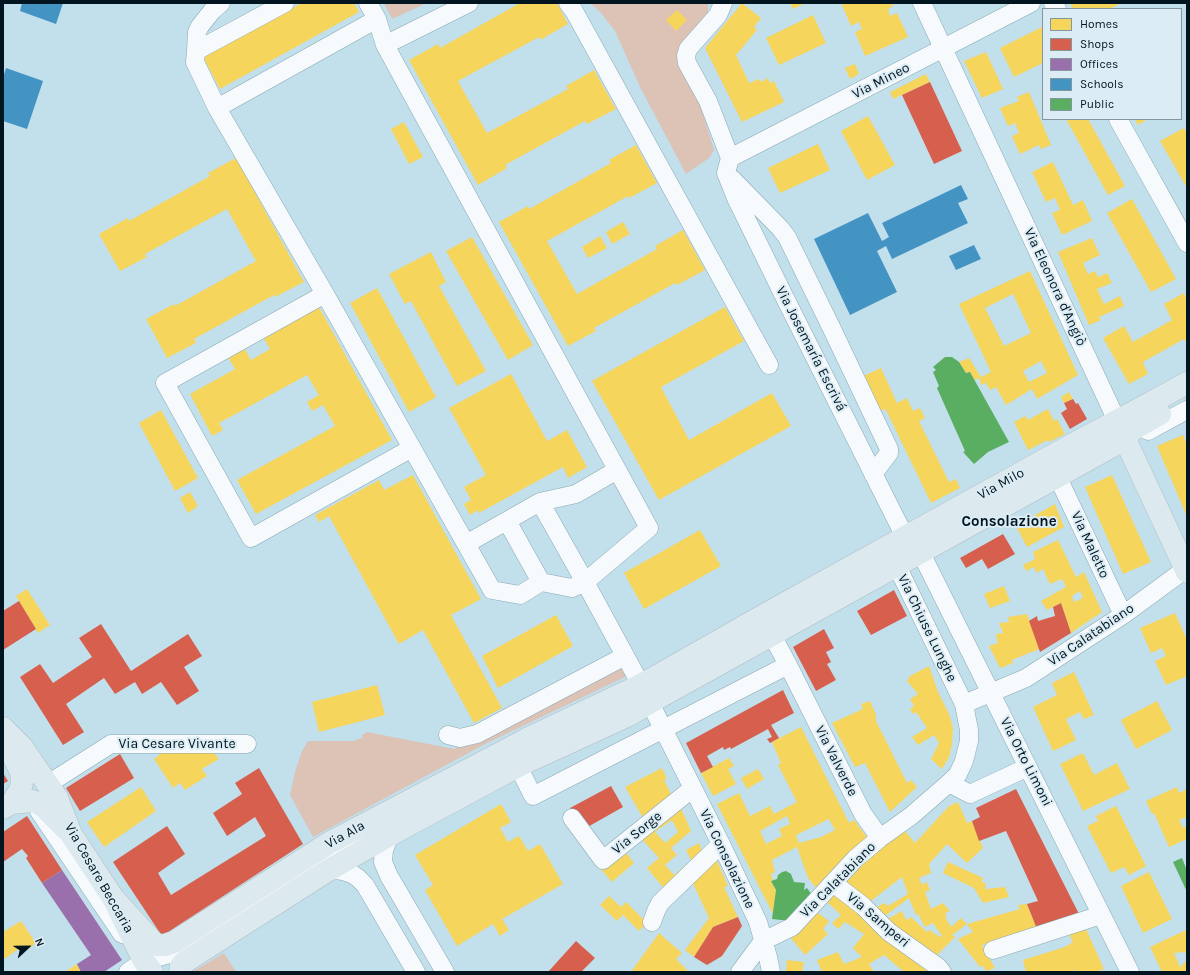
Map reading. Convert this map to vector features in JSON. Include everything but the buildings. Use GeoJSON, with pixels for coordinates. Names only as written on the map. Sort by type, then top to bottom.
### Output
{"type":"FeatureCollection","features":[{"type":"Feature","properties":{"kind":"main road","name":"Via Milo"},"geometry":{"type":"LineString","coordinates":[[772,623],[905,537],[1053,467],[1111,448],[1121,429],[1187,383]]}},
{"type":"Feature","properties":{"kind":"main road","name":"Via Milo"},"geometry":{"type":"LineString","coordinates":[[1121,429],[1137,427],[1187,399]]}},
{"type":"Feature","properties":{"kind":"main road","name":"Via Eleonora d'Angiò"},"geometry":{"type":"LineString","coordinates":[[1121,429],[1187,570]]}},
{"type":"Feature","properties":{"kind":"main road","name":"Via Milo"},"geometry":{"type":"LineString","coordinates":[[772,623],[897,566],[921,553],[1053,467]]}},
{"type":"Feature","properties":{"kind":"main road"},"geometry":{"type":"LineString","coordinates":[[645,694],[772,623]]}},
{"type":"Feature","properties":{"kind":"main road","name":"Via Ala"},"geometry":{"type":"LineString","coordinates":[[113,898],[153,942],[158,945],[165,945],[174,942],[330,843],[531,736],[645,694]]}},
{"type":"Feature","properties":{"kind":"main road","name":"Via Ala"},"geometry":{"type":"LineString","coordinates":[[181,969],[186,961],[326,871],[518,766],[628,715],[645,694]]}},
{"type":"Feature","properties":{"kind":"main road","name":"Via Cesare Beccaria"},"geometry":{"type":"LineString","coordinates":[[3,728],[22,747],[57,798],[71,834],[113,898],[141,968]]}},
{"type":"Feature","properties":{"kind":"main road"},"geometry":{"type":"LineString","coordinates":[[3,734],[21,772],[17,799],[38,803],[71,834]]}},
{"type":"Feature","properties":{"kind":"street"},"geometry":{"type":"LineString","coordinates":[[220,3],[200,26],[197,32],[195,62],[217,108],[325,294],[492,590],[520,595],[541,582],[572,588],[585,582],[649,528],[385,45],[377,19],[368,3]]}},
{"type":"Feature","properties":{"kind":"street"},"geometry":{"type":"LineString","coordinates":[[196,51],[285,3]]}},
{"type":"Feature","properties":{"kind":"street"},"geometry":{"type":"LineString","coordinates":[[385,45],[469,3]]}},
{"type":"Feature","properties":{"kind":"street"},"geometry":{"type":"LineString","coordinates":[[568,3],[574,11],[769,365]]}},
{"type":"Feature","properties":{"kind":"street"},"geometry":{"type":"LineString","coordinates":[[723,3],[718,15],[688,49],[686,56],[687,63],[708,101],[728,166],[787,237],[889,449],[888,454],[873,474]]}},
{"type":"Feature","properties":{"kind":"street","name":"Via Eleonora d'Angiò"},"geometry":{"type":"LineString","coordinates":[[922,3],[1121,429]]}},
{"type":"Feature","properties":{"kind":"street","name":"Via Mineo"},"geometry":{"type":"LineString","coordinates":[[728,166],[943,49],[1032,3]]}},
{"type":"Feature","properties":{"kind":"street"},"geometry":{"type":"LineString","coordinates":[[217,108],[377,19]]}},
{"type":"Feature","properties":{"kind":"street"},"geometry":{"type":"LineString","coordinates":[[1119,120],[1187,243]]}},
{"type":"Feature","properties":{"kind":"street","name":"Via Josemaría Escrivá"},"geometry":{"type":"LineString","coordinates":[[728,166],[736,198],[905,537]]}},
{"type":"Feature","properties":{"kind":"street"},"geometry":{"type":"LineString","coordinates":[[325,294],[165,383],[251,538],[412,448]]}},
{"type":"Feature","properties":{"kind":"street"},"geometry":{"type":"LineString","coordinates":[[1121,429],[1141,435],[1187,410]]}},
{"type":"Feature","properties":{"kind":"street"},"geometry":{"type":"LineString","coordinates":[[772,623],[1053,467]]}},
{"type":"Feature","properties":{"kind":"street","name":"Via Maletto"},"geometry":{"type":"LineString","coordinates":[[1053,467],[1123,615]]}},
{"type":"Feature","properties":{"kind":"street"},"geometry":{"type":"LineString","coordinates":[[466,544],[540,502],[576,494],[617,470]]}},
{"type":"Feature","properties":{"kind":"street","name":"Via Consolazione"},"geometry":{"type":"LineString","coordinates":[[540,502],[625,656],[722,844],[758,922],[771,972]]}},
{"type":"Feature","properties":{"kind":"street"},"geometry":{"type":"LineString","coordinates":[[507,521],[541,582]]}},
{"type":"Feature","properties":{"kind":"street","name":"Via Orto Limoni"},"geometry":{"type":"LineString","coordinates":[[921,553],[1130,972]]}},
{"type":"Feature","properties":{"kind":"street","name":"Via Chiuse Lunghe"},"geometry":{"type":"LineString","coordinates":[[897,566],[961,697],[969,730],[967,751],[958,774],[949,783]]}},
{"type":"Feature","properties":{"kind":"street","name":"Via Calatabiano"},"geometry":{"type":"LineString","coordinates":[[961,697],[991,693],[1026,678],[1123,615],[1187,570]]}},
{"type":"Feature","properties":{"kind":"street","name":"Via Valverde"},"geometry":{"type":"LineString","coordinates":[[772,623],[796,682],[863,814],[880,838]]}},
{"type":"Feature","properties":{"kind":"street"},"geometry":{"type":"LineString","coordinates":[[448,735],[460,738],[477,734],[625,656]]}},
{"type":"Feature","properties":{"kind":"street"},"geometry":{"type":"LineString","coordinates":[[518,766],[533,796],[788,665]]}},
{"type":"Feature","properties":{"kind":"street"},"geometry":{"type":"LineString","coordinates":[[17,799],[130,946],[141,968],[180,951],[336,852],[536,746],[645,694]]}},
{"type":"Feature","properties":{"kind":"street","name":"Via Cesare Vivante"},"geometry":{"type":"LineString","coordinates":[[48,784],[111,744],[247,744]]}},
{"type":"Feature","properties":{"kind":"street"},"geometry":{"type":"LineString","coordinates":[[949,783],[970,794],[1028,767]]}},
{"type":"Feature","properties":{"kind":"street","name":"Via Calatabiano"},"geometry":{"type":"LineString","coordinates":[[762,941],[792,927],[855,859],[880,838],[911,816],[949,783]]}},
{"type":"Feature","properties":{"kind":"street","name":"Via Sorge"},"geometry":{"type":"LineString","coordinates":[[572,818],[603,860],[693,788]]}},
{"type":"Feature","properties":{"kind":"street"},"geometry":{"type":"LineString","coordinates":[[390,835],[384,850],[383,862],[389,876],[445,972]]}},
{"type":"Feature","properties":{"kind":"street"},"geometry":{"type":"LineString","coordinates":[[652,922],[660,903],[722,844]]}},
{"type":"Feature","properties":{"kind":"street"},"geometry":{"type":"LineString","coordinates":[[326,871],[336,870],[352,874],[365,885],[416,972]]}},
{"type":"Feature","properties":{"kind":"street","name":"Via Samperi"},"geometry":{"type":"LineString","coordinates":[[833,882],[863,906],[889,932],[938,967],[942,972]]}},
{"type":"Feature","properties":{"kind":"street"},"geometry":{"type":"LineString","coordinates":[[993,950],[1101,914]]}},
{"type":"Feature","properties":{"kind":"street"},"geometry":{"type":"LineString","coordinates":[[740,972],[762,941]]}},
{"type":"Feature","properties":{"kind":"shaded area"},"geometry":{"type":"Polygon","coordinates":[[[384,3],[427,3],[392,19],[384,3]]]}},
{"type":"Feature","properties":{"kind":"shaded area"},"geometry":{"type":"Polygon","coordinates":[[[590,3],[709,3],[708,19],[683,43],[677,60],[700,104],[714,150],[709,158],[686,174],[641,89],[615,31],[601,13],[590,3]]]}},
{"type":"Feature","properties":{"kind":"shaded area"},"geometry":{"type":"Polygon","coordinates":[[[620,665],[625,677],[487,743],[313,837],[290,795],[295,772],[302,751],[308,741],[353,741],[362,738],[362,735],[367,732],[454,749],[620,665]]]}},
{"type":"Feature","properties":{"kind":"shaded area"},"geometry":{"type":"Polygon","coordinates":[[[224,953],[236,972],[192,972],[224,953]]]}},
{"type":"Feature","properties":{"kind":"district","name":"Consolazione"},"geometry":{"type":"Point","coordinates":[1009,522]}}]}
